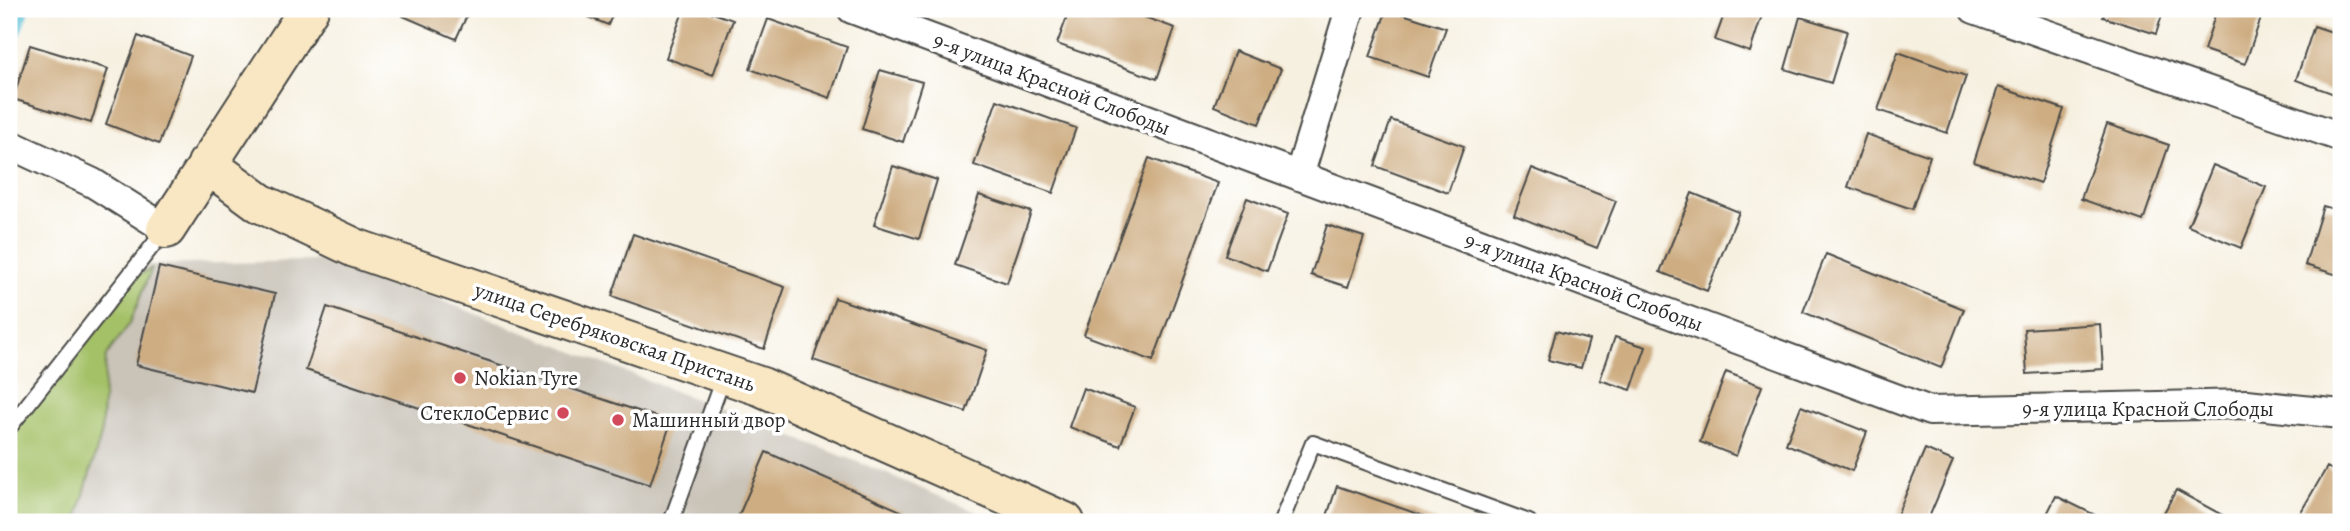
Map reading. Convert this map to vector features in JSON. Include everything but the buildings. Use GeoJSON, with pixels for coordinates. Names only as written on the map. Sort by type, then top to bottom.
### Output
{"type":"FeatureCollection","features":[{"type":"Feature","properties":{"kind":"street"},"geometry":{"type":"LineString","coordinates":[[9,144],[93,183],[166,229],[309,9]]}},
{"type":"Feature","properties":{"kind":"street","name":"9-я улица Красной Слободы"},"geometry":{"type":"LineString","coordinates":[[852,9],[1930,411],[2247,404],[2341,414]]}},
{"type":"Feature","properties":{"kind":"street"},"geometry":{"type":"LineString","coordinates":[[1299,176],[1350,9]]}},
{"type":"Feature","properties":{"kind":"street"},"geometry":{"type":"LineString","coordinates":[[1974,9],[2341,137]]}},
{"type":"Feature","properties":{"kind":"street","name":"улица Серебряковская Пристань"},"geometry":{"type":"LineString","coordinates":[[208,164],[260,203],[355,248],[762,387],[1065,522]]}},
{"type":"Feature","properties":{"kind":"lane"},"geometry":{"type":"LineString","coordinates":[[9,428],[166,229]]}},
{"type":"Feature","properties":{"kind":"lane"},"geometry":{"type":"LineString","coordinates":[[671,522],[725,374]]}},
{"type":"Feature","properties":{"kind":"lane"},"geometry":{"type":"LineString","coordinates":[[1281,522],[1313,443],[1529,522]]}},
{"type":"Feature","properties":{"kind":"shaded area"},"geometry":{"type":"Polygon","coordinates":[[[337,260],[868,466],[1000,522],[9,522],[9,447],[147,265],[337,260]]]}},
{"type":"Feature","properties":{"kind":"green space"},"geometry":{"type":"Polygon","coordinates":[[[152,268],[130,323],[106,356],[101,435],[76,522],[9,522],[9,436],[129,280],[152,268]]]}},
{"type":"Feature","properties":{"kind":"waterway"},"geometry":{"type":"LineString","coordinates":[[9,50],[25,9]]}},
{"type":"Feature","properties":{"kind":"place","name":"Nokian Tyre"},"geometry":{"type":"Point","coordinates":[460,378]}},
{"type":"Feature","properties":{"kind":"place","name":"СтеклоСервис"},"geometry":{"type":"Point","coordinates":[563,413]}},
{"type":"Feature","properties":{"kind":"place","name":"Машинный двор"},"geometry":{"type":"Point","coordinates":[618,420]}}]}
